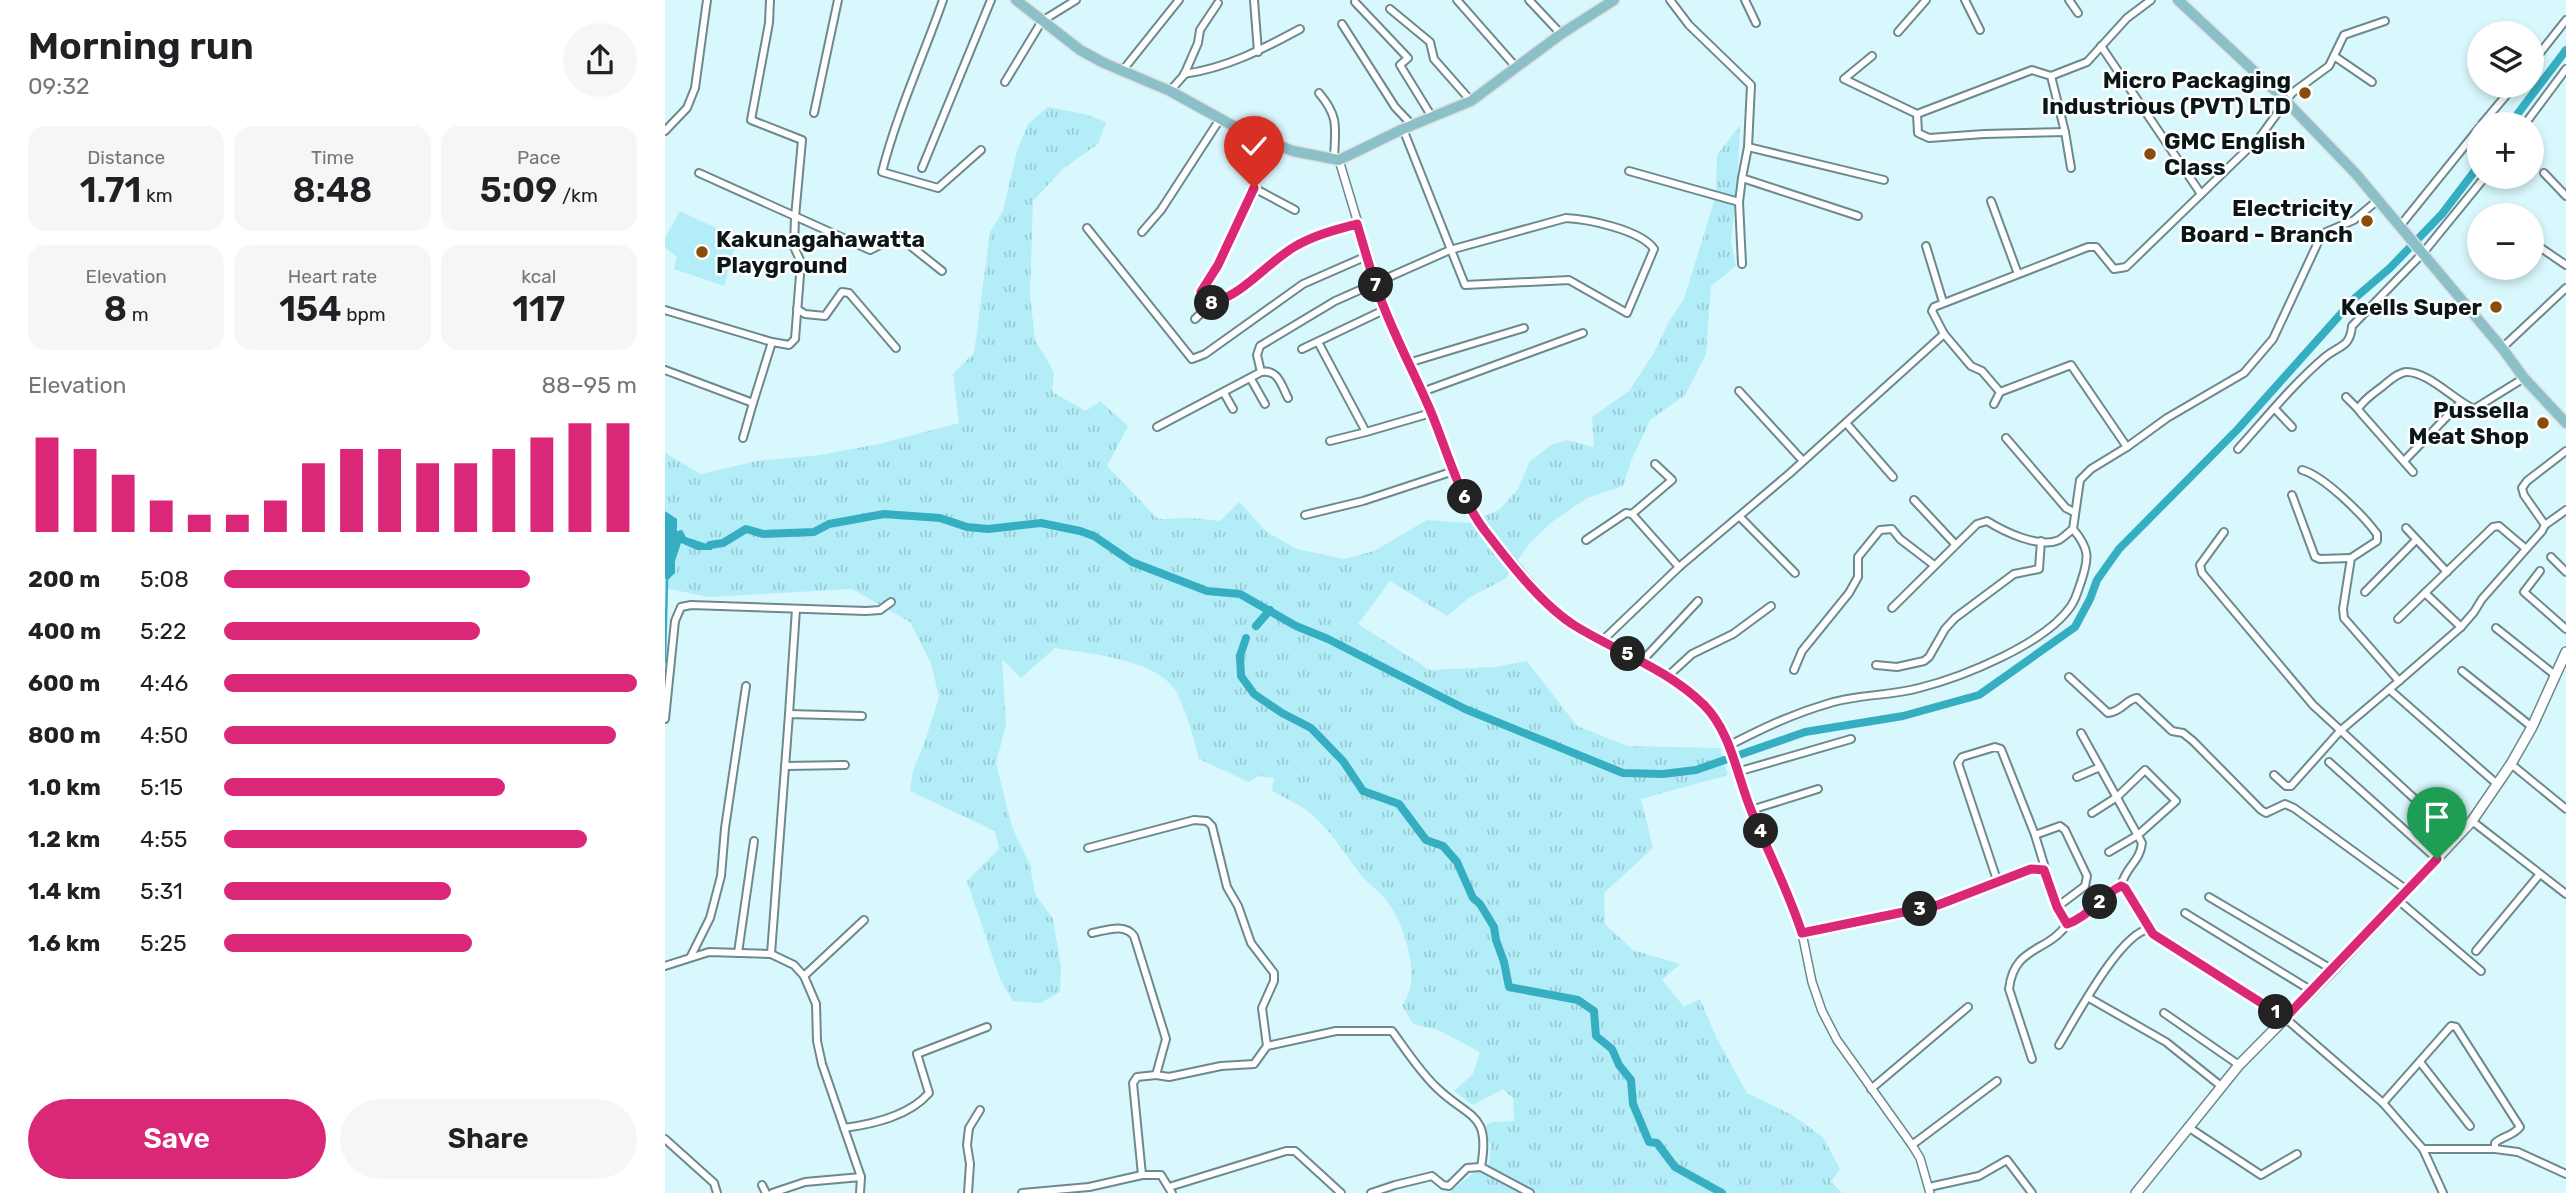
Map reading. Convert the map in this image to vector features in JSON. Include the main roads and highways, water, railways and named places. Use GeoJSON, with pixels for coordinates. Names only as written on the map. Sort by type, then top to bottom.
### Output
{"type":"FeatureCollection","features":[{"type":"Feature","properties":{"kind":"main road"},"geometry":{"type":"LineString","coordinates":[[1016,0],[1080,50],[1104,63],[1170,91],[1248,134],[1293,151],[1337,159],[1471,101],[1561,34],[1614,0]]}},
{"type":"Feature","properties":{"kind":"main road"},"geometry":{"type":"LineString","coordinates":[[2178,0],[2285,100],[2378,200],[2524,378],[2566,423]]}},
{"type":"Feature","properties":{"kind":"main road"},"geometry":{"type":"LineString","coordinates":[[2136,1193],[2239,1065],[2333,970],[2472,821],[2511,764],[2532,727],[2566,652]]}},
{"type":"Feature","properties":{"kind":"water"},"geometry":{"type":"Polygon","coordinates":[[[665,511],[677,519],[677,531],[682,530],[686,537],[710,545],[712,550],[697,550],[681,543],[675,561],[675,573],[667,581],[665,578],[665,511]]]}},
{"type":"Feature","properties":{"kind":"waterway"},"geometry":{"type":"LineString","coordinates":[[2519,112],[2566,50]]}},
{"type":"Feature","properties":{"kind":"waterway"},"geometry":{"type":"LineString","coordinates":[[710,545],[723,543],[746,529],[763,534],[814,532],[829,524],[884,514],[940,518],[967,527],[988,529],[1041,523],[1080,531],[1094,536],[1132,562],[1207,591],[1240,594],[1296,626],[1328,639],[1465,709],[1623,773],[1663,774],[1696,770],[1805,732],[1903,716],[1979,695],[2075,627],[2097,580],[2119,549],[2238,429],[2355,298],[2390,268],[2442,214],[2467,181]]}},
{"type":"Feature","properties":{"kind":"waterway"},"geometry":{"type":"LineString","coordinates":[[665,662],[667,581]]}},
{"type":"Feature","properties":{"kind":"waterway"},"geometry":{"type":"LineString","coordinates":[[1256,626],[1270,610]]}},
{"type":"Feature","properties":{"kind":"waterway"},"geometry":{"type":"LineString","coordinates":[[1246,638],[1240,656],[1241,676],[1254,694],[1311,728],[1343,761],[1363,791],[1399,804],[1426,840],[1443,846],[1457,862],[1473,898],[1480,904],[1494,927],[1509,987],[1578,1000],[1594,1011],[1596,1036],[1612,1049],[1619,1065],[1631,1080],[1633,1104],[1649,1142],[1657,1143],[1675,1167],[1722,1193]]}},
{"type":"Feature","properties":{"kind":"place","name":"Micro Packaging Industrious (PVT) LTD"},"geometry":{"type":"Point","coordinates":[2305,93]}},
{"type":"Feature","properties":{"kind":"place","name":"GMC English Class"},"geometry":{"type":"Point","coordinates":[2150,154]}},
{"type":"Feature","properties":{"kind":"place","name":"Electricity Board - Branch"},"geometry":{"type":"Point","coordinates":[2367,221]}},
{"type":"Feature","properties":{"kind":"place","name":"Kakunagahawatta Playground"},"geometry":{"type":"Point","coordinates":[702,252]}},
{"type":"Feature","properties":{"kind":"place","name":"Keells Super"},"geometry":{"type":"Point","coordinates":[2496,307]}},
{"type":"Feature","properties":{"kind":"place","name":"Pussella Meat Shop"},"geometry":{"type":"Point","coordinates":[2543,423]}}]}
